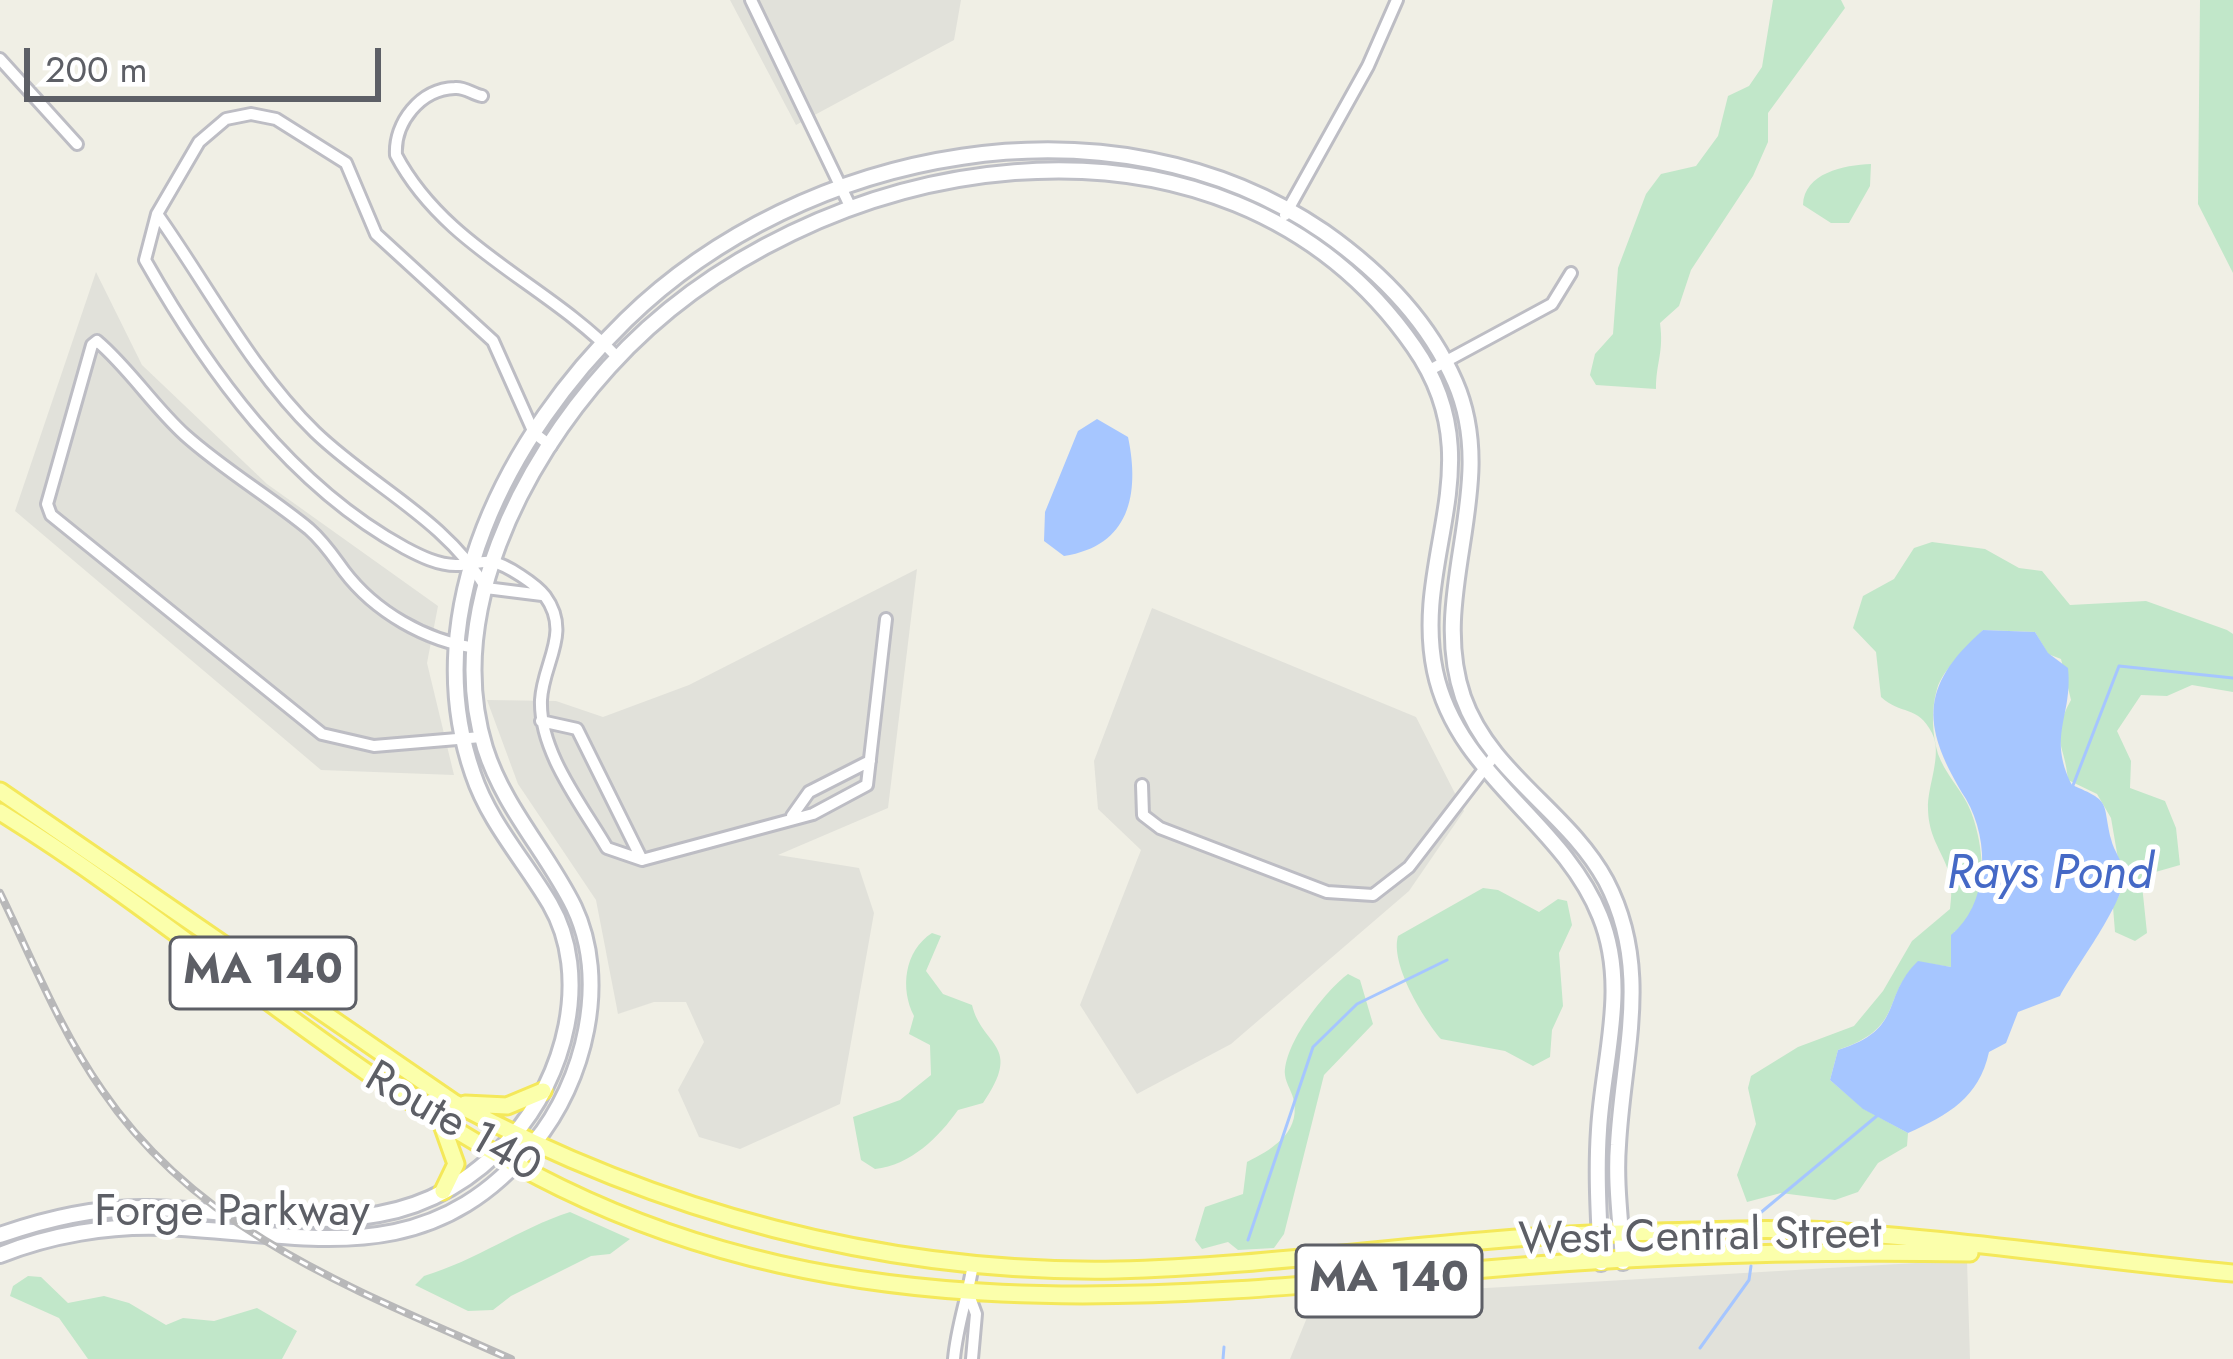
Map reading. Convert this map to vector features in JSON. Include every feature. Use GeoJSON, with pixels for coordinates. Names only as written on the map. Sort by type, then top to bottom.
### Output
{"type":"FeatureCollection","features":[{"type":"Feature","properties":{"kind":"main road","name":"Route 140"},"geometry":{"type":"LineString","coordinates":[[0,791],[453,1102],[534,1144],[655,1194],[760,1226],[973,1264]]}},
{"type":"Feature","properties":{"kind":"main road","name":"Route 140"},"geometry":{"type":"LineString","coordinates":[[0,812],[102,879],[341,1058],[441,1122],[603,1206],[726,1248],[853,1277],[969,1295]]}},
{"type":"Feature","properties":{"kind":"main road"},"geometry":{"type":"LineString","coordinates":[[453,1102],[507,1106],[543,1090]]}},
{"type":"Feature","properties":{"kind":"main road"},"geometry":{"type":"LineString","coordinates":[[441,1122],[456,1164],[443,1191]]}},
{"type":"Feature","properties":{"kind":"main road","name":"West Central Street"},"geometry":{"type":"LineString","coordinates":[[973,1264],[1115,1270],[1599,1234],[1840,1232],[2233,1273]]}},
{"type":"Feature","properties":{"kind":"main road","name":"West Central Street"},"geometry":{"type":"LineString","coordinates":[[969,1295],[1127,1298],[1808,1251],[2027,1253]]}},
{"type":"Feature","properties":{"kind":"street"},"geometry":{"type":"LineString","coordinates":[[752,0],[850,206]]}},
{"type":"Feature","properties":{"kind":"street"},"geometry":{"type":"LineString","coordinates":[[1278,227],[1368,66],[1397,0]]}},
{"type":"Feature","properties":{"kind":"street"},"geometry":{"type":"LineString","coordinates":[[0,59],[77,144]]}},
{"type":"Feature","properties":{"kind":"street"},"geometry":{"type":"LineString","coordinates":[[482,96],[461,87],[431,95],[402,122],[396,155],[449,227],[618,358]]}},
{"type":"Feature","properties":{"kind":"street"},"geometry":{"type":"LineString","coordinates":[[551,446],[533,433],[493,341],[376,234],[346,163],[276,119],[251,114],[226,119],[199,142],[158,214],[146,260],[212,369],[304,473],[401,546],[431,561],[494,562],[545,596],[558,633],[541,694],[542,721],[552,751],[607,848],[642,860],[792,815],[814,814],[867,785],[886,620]]}},
{"type":"Feature","properties":{"kind":"street","name":"Forge Parkway"},"geometry":{"type":"LineString","coordinates":[[0,1234],[62,1216],[127,1209],[356,1221],[398,1211],[443,1191],[497,1152],[543,1090],[568,1010],[568,946],[551,906],[490,815],[463,740],[455,690],[457,645],[472,564],[498,496],[533,433],[604,344],[694,264],[769,219],[842,188],[913,166],[1063,150],[1194,169],[1287,210],[1363,260],[1425,329],[1445,362],[1464,406],[1472,449],[1451,643],[1465,705],[1495,755],[1601,872],[1632,956],[1635,998],[1617,1153],[1623,1262]]}},
{"type":"Feature","properties":{"kind":"street","name":"Forge Parkway"},"geometry":{"type":"LineString","coordinates":[[0,1255],[122,1228],[327,1242],[370,1238],[442,1213],[534,1144],[561,1099],[584,1038],[591,994],[588,950],[574,908],[496,781],[482,737],[476,648],[486,588],[514,509],[551,446],[618,358],[692,292],[746,255],[850,206],[946,180],[1010,171],[1076,170],[1162,182],[1244,209],[1278,227],[1320,253],[1369,295],[1414,346],[1428,371],[1447,423],[1453,466],[1431,618],[1432,661],[1445,706],[1482,768],[1578,874],[1612,954],[1613,1020],[1599,1124],[1601,1264]]}},
{"type":"Feature","properties":{"kind":"street"},"geometry":{"type":"LineString","coordinates":[[158,214],[267,376],[315,432],[439,530],[472,564],[486,588],[545,596]]}},
{"type":"Feature","properties":{"kind":"street"},"geometry":{"type":"LineString","coordinates":[[1428,371],[1552,304],[1570,273]]}},
{"type":"Feature","properties":{"kind":"street"},"geometry":{"type":"LineString","coordinates":[[476,648],[427,637],[387,609],[346,573],[311,531],[232,476],[142,395],[110,353],[97,341],[92,345],[47,504],[51,515],[322,734],[374,746],[482,737]]}},
{"type":"Feature","properties":{"kind":"street"},"geometry":{"type":"LineString","coordinates":[[542,721],[577,729],[642,860]]}},
{"type":"Feature","properties":{"kind":"street"},"geometry":{"type":"LineString","coordinates":[[1142,785],[1143,814],[1160,828],[1328,892],[1360,896],[1386,888],[1408,867],[1495,755]]}},
{"type":"Feature","properties":{"kind":"street"},"geometry":{"type":"LineString","coordinates":[[792,815],[809,792],[870,761]]}},
{"type":"Feature","properties":{"kind":"street"},"geometry":{"type":"LineString","coordinates":[[954,1359],[958,1313],[969,1295],[973,1264]]}},
{"type":"Feature","properties":{"kind":"street"},"geometry":{"type":"LineString","coordinates":[[969,1295],[976,1315],[972,1359]]}},
{"type":"Feature","properties":{"kind":"shaded area"},"geometry":{"type":"Polygon","coordinates":[[[730,0],[961,0],[954,40],[796,125],[730,0]]]}},
{"type":"Feature","properties":{"kind":"shaded area"},"geometry":{"type":"Polygon","coordinates":[[[96,272],[142,365],[267,484],[438,606],[427,663],[454,775],[321,770],[15,511],[96,272]]]}},
{"type":"Feature","properties":{"kind":"shaded area"},"geometry":{"type":"Polygon","coordinates":[[[917,569],[888,808],[778,855],[859,868],[874,913],[840,1104],[740,1149],[699,1137],[678,1090],[704,1042],[686,1002],[654,1002],[618,1014],[596,900],[518,784],[487,700],[556,701],[603,717],[689,685],[917,569]]]}},
{"type":"Feature","properties":{"kind":"shaded area"},"geometry":{"type":"Polygon","coordinates":[[[1152,608],[1416,717],[1464,811],[1409,891],[1231,1044],[1137,1094],[1080,1005],[1141,850],[1098,809],[1094,761],[1152,608]]]}},
{"type":"Feature","properties":{"kind":"shaded area"},"geometry":{"type":"Polygon","coordinates":[[[1967,1260],[1970,1359],[1290,1359],[1315,1298],[1967,1260]]]}},
{"type":"Feature","properties":{"kind":"green space"},"geometry":{"type":"Polygon","coordinates":[[[1773,0],[1841,0],[1845,8],[1768,113],[1768,142],[1753,176],[1691,270],[1679,306],[1660,323],[1656,389],[1596,385],[1590,375],[1595,354],[1613,334],[1618,268],[1646,194],[1661,174],[1696,166],[1718,136],[1728,96],[1749,86],[1762,67],[1773,0]]]}},
{"type":"Feature","properties":{"kind":"green space"},"geometry":{"type":"Polygon","coordinates":[[[2200,0],[2233,0],[2233,273],[2198,204],[2200,0]]]}},
{"type":"Feature","properties":{"kind":"green space"},"geometry":{"type":"Polygon","coordinates":[[[1871,164],[1870,186],[1849,223],[1831,223],[1803,205],[1818,178],[1849,166],[1871,164]]]}},
{"type":"Feature","properties":{"kind":"green space"},"geometry":{"type":"Polygon","coordinates":[[[1932,542],[1985,549],[2019,568],[2042,571],[2070,605],[2146,601],[2227,630],[2233,634],[2233,692],[2192,685],[2167,696],[2141,695],[2117,731],[2131,761],[2130,788],[2165,801],[2176,828],[2180,865],[2152,873],[2142,885],[2147,933],[2135,941],[2115,932],[2113,907],[2123,888],[2111,818],[2097,794],[2068,780],[2060,733],[2071,700],[2061,659],[2048,654],[2035,632],[1983,630],[1945,673],[1933,713],[1938,754],[1967,803],[1978,834],[1982,873],[1975,908],[1954,932],[1951,967],[1918,962],[1874,1032],[1838,1050],[1830,1080],[1864,1109],[1908,1133],[1907,1146],[1878,1163],[1858,1192],[1835,1200],[1781,1193],[1747,1202],[1737,1175],[1756,1124],[1748,1088],[1751,1076],[1798,1047],[1854,1026],[1883,991],[1912,941],[1950,909],[1950,878],[1928,809],[1936,751],[1932,733],[1921,718],[1881,697],[1876,652],[1853,628],[1863,596],[1894,579],[1914,548],[1932,542]]]}},
{"type":"Feature","properties":{"kind":"green space"},"geometry":{"type":"Polygon","coordinates":[[[1483,888],[1498,890],[1539,912],[1558,899],[1567,901],[1572,925],[1559,953],[1563,1006],[1552,1030],[1550,1057],[1533,1066],[1505,1051],[1441,1039],[1417,1005],[1399,961],[1398,936],[1483,888]]]}},
{"type":"Feature","properties":{"kind":"green space"},"geometry":{"type":"Polygon","coordinates":[[[932,933],[941,936],[926,971],[943,994],[972,1005],[997,1048],[1000,1069],[983,1103],[958,1110],[912,1156],[875,1169],[861,1160],[853,1117],[900,1100],[931,1075],[930,1045],[909,1034],[914,1016],[906,983],[915,950],[932,933]]]}},
{"type":"Feature","properties":{"kind":"green space"},"geometry":{"type":"Polygon","coordinates":[[[1348,974],[1360,980],[1373,1024],[1324,1075],[1284,1234],[1274,1248],[1238,1250],[1228,1242],[1202,1249],[1195,1240],[1205,1207],[1243,1194],[1247,1162],[1288,1132],[1295,1113],[1285,1075],[1291,1049],[1317,1006],[1348,974]]]}},
{"type":"Feature","properties":{"kind":"green space"},"geometry":{"type":"Polygon","coordinates":[[[570,1212],[630,1239],[610,1254],[591,1256],[511,1296],[493,1310],[468,1311],[415,1285],[424,1276],[570,1212]]]}},
{"type":"Feature","properties":{"kind":"green space"},"geometry":{"type":"Polygon","coordinates":[[[28,1276],[41,1277],[68,1303],[104,1296],[129,1303],[166,1325],[183,1318],[214,1321],[257,1308],[297,1331],[282,1359],[88,1359],[59,1318],[10,1296],[13,1286],[28,1276]]]}},
{"type":"Feature","properties":{"kind":"water"},"geometry":{"type":"Polygon","coordinates":[[[1097,419],[1128,437],[1130,497],[1125,514],[1104,541],[1064,556],[1044,541],[1045,512],[1078,431],[1097,419]]]}},
{"type":"Feature","properties":{"kind":"water","name":"Rays Pond"},"geometry":{"type":"Polygon","coordinates":[[[1983,630],[2035,632],[2048,653],[2068,668],[2061,739],[2065,768],[2072,785],[2103,804],[2124,874],[2109,917],[2060,996],[2018,1012],[2006,1043],[1989,1052],[1970,1093],[1949,1112],[1908,1133],[1863,1109],[1830,1080],[1838,1050],[1859,1042],[1883,1022],[1918,961],[1951,967],[1951,935],[1979,890],[1979,834],[1941,751],[1934,710],[1946,671],[1983,630]]]}},
{"type":"Feature","properties":{"kind":"waterway"},"geometry":{"type":"LineString","coordinates":[[2072,788],[2119,666],[2233,678]]}},
{"type":"Feature","properties":{"kind":"waterway"},"geometry":{"type":"LineString","coordinates":[[1248,1240],[1313,1047],[1357,1004],[1447,960]]}},
{"type":"Feature","properties":{"kind":"waterway"},"geometry":{"type":"LineString","coordinates":[[1759,1214],[1878,1115]]}},
{"type":"Feature","properties":{"kind":"waterway"},"geometry":{"type":"LineString","coordinates":[[1700,1348],[1749,1280],[1751,1266]]}},
{"type":"Feature","properties":{"kind":"waterway"},"geometry":{"type":"LineString","coordinates":[[1223,1359],[1224,1347]]}},
{"type":"Feature","properties":{"kind":"railway"},"geometry":{"type":"LineString","coordinates":[[0,893],[87,1067],[141,1140],[186,1183],[286,1253],[396,1309],[511,1359]]}}]}
